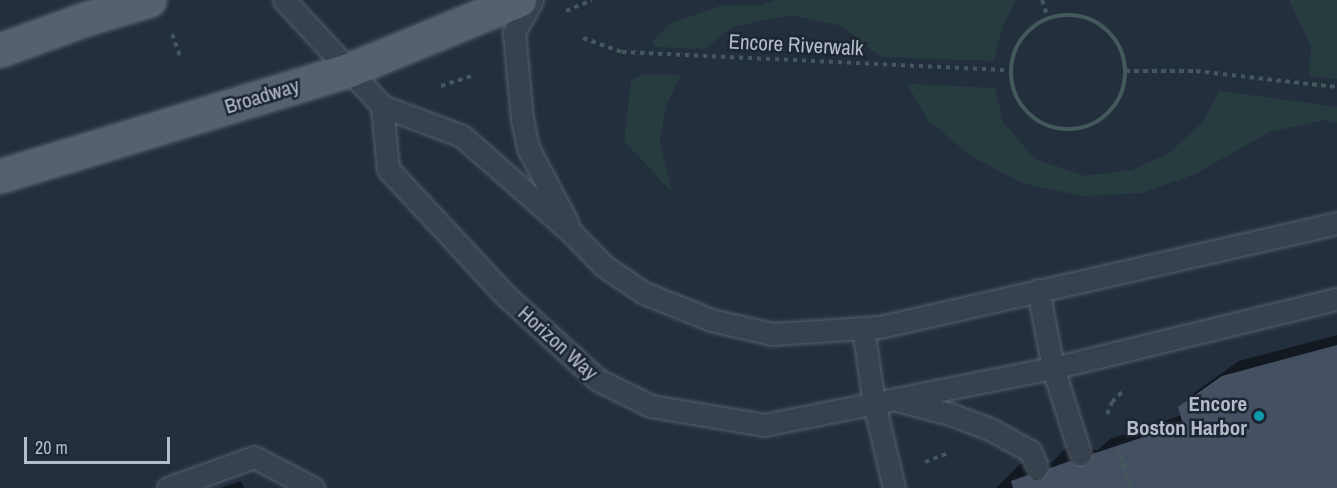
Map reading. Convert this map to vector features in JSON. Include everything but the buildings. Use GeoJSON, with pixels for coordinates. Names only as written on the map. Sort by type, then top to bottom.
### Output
{"type":"FeatureCollection","features":[{"type":"Feature","properties":{"kind":"main road"},"geometry":{"type":"LineString","coordinates":[[0,50],[85,19],[149,0]]}},
{"type":"Feature","properties":{"kind":"main road","name":"Broadway"},"geometry":{"type":"LineString","coordinates":[[0,176],[348,70],[519,0]]}},
{"type":"Feature","properties":{"kind":"lane"},"geometry":{"type":"LineString","coordinates":[[284,0],[382,106],[462,136],[573,234],[604,266],[644,293],[711,320],[772,334],[880,327],[1337,223]]}},
{"type":"Feature","properties":{"kind":"lane"},"geometry":{"type":"LineString","coordinates":[[532,0],[514,33],[522,118],[528,148],[573,234]]}},
{"type":"Feature","properties":{"kind":"lane","name":"Horizon Way"},"geometry":{"type":"LineString","coordinates":[[382,106],[388,169],[505,295],[598,380],[651,406],[764,425],[1053,368],[1337,299]]}},
{"type":"Feature","properties":{"kind":"lane"},"geometry":{"type":"LineString","coordinates":[[1038,290],[1053,368],[1080,453]]}},
{"type":"Feature","properties":{"kind":"lane"},"geometry":{"type":"LineString","coordinates":[[863,328],[884,401],[888,467],[894,488]]}},
{"type":"Feature","properties":{"kind":"lane"},"geometry":{"type":"LineString","coordinates":[[884,401],[950,414],[990,429],[1030,451],[1037,467]]}},
{"type":"Feature","properties":{"kind":"lane"},"geometry":{"type":"LineString","coordinates":[[168,488],[254,457],[313,488]]}},
{"type":"Feature","properties":{"kind":"path"},"geometry":{"type":"LineString","coordinates":[[1042,0],[1048,19]]}},
{"type":"Feature","properties":{"kind":"path"},"geometry":{"type":"LineString","coordinates":[[1075,16],[1100,25],[1118,45],[1125,71],[1124,85],[1111,110],[1088,126],[1060,129],[1046,126],[1023,109],[1011,84],[1010,70],[1017,44],[1036,24],[1048,19],[1075,16]]}},
{"type":"Feature","properties":{"kind":"path"},"geometry":{"type":"LineString","coordinates":[[171,28],[180,56]]}},
{"type":"Feature","properties":{"kind":"path","name":"Encore Riverwalk"},"geometry":{"type":"LineString","coordinates":[[583,38],[622,52],[1010,70]]}},
{"type":"Feature","properties":{"kind":"path"},"geometry":{"type":"LineString","coordinates":[[1125,71],[1220,72],[1337,87]]}},
{"type":"Feature","properties":{"kind":"path"},"geometry":{"type":"LineString","coordinates":[[441,86],[474,75]]}},
{"type":"Feature","properties":{"kind":"path"},"geometry":{"type":"LineString","coordinates":[[1074,430],[1107,415],[1112,402],[1130,384]]}},
{"type":"Feature","properties":{"kind":"path"},"geometry":{"type":"LineString","coordinates":[[888,467],[926,462],[958,450]]}},
{"type":"Feature","properties":{"kind":"green space"},"geometry":{"type":"Polygon","coordinates":[[[776,0],[1016,0],[1003,26],[994,61],[881,57],[842,26],[791,15],[732,27],[705,49],[655,47],[653,41],[671,23],[720,6],[761,5],[776,0]]]}},
{"type":"Feature","properties":{"kind":"green space"},"geometry":{"type":"Polygon","coordinates":[[[1289,0],[1337,0],[1337,79],[1309,76],[1311,46],[1289,0]]]}},
{"type":"Feature","properties":{"kind":"green space"},"geometry":{"type":"Polygon","coordinates":[[[642,74],[681,75],[666,106],[660,142],[672,192],[624,141],[631,81],[642,74]]]}},
{"type":"Feature","properties":{"kind":"green space"},"geometry":{"type":"Polygon","coordinates":[[[907,84],[995,88],[1003,122],[1035,159],[1085,176],[1132,170],[1169,153],[1202,123],[1220,91],[1337,107],[1337,123],[1324,120],[1270,132],[1193,175],[1141,193],[1082,196],[1022,183],[971,156],[928,120],[907,84]]]}},
{"type":"Feature","properties":{"kind":"place","name":"Encore Boston Harbor"},"geometry":{"type":"Point","coordinates":[1259,416]}}]}
